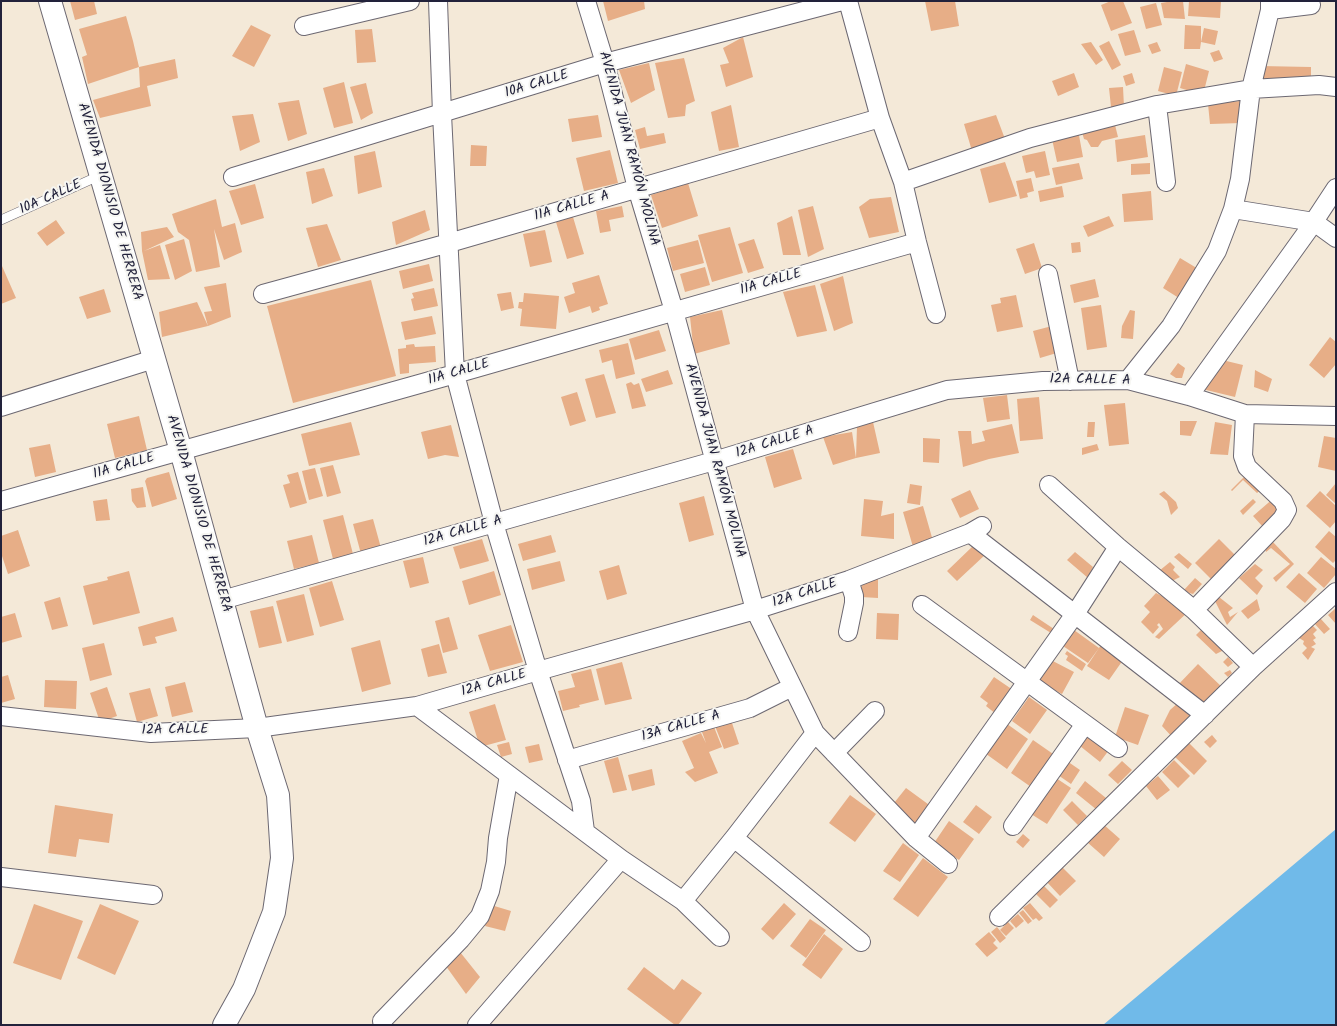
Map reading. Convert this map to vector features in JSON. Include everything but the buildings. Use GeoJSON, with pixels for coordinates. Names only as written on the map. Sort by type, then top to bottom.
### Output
{"type":"FeatureCollection","features":[{"type":"Feature","properties":{"kind":"street","name":"AVENIDA DIONISIO DE HERRERA"},"geometry":{"type":"LineString","coordinates":[[50,1],[181,451],[257,728],[278,795],[282,858],[274,912],[244,989],[224,1025]]}},
{"type":"Feature","properties":{"kind":"street"},"geometry":{"type":"LineString","coordinates":[[304,26],[410,1]]}},
{"type":"Feature","properties":{"kind":"street"},"geometry":{"type":"LineString","coordinates":[[438,1],[455,374],[494,523],[538,671],[581,801],[585,831]]}},
{"type":"Feature","properties":{"kind":"street","name":"AVENIDA JUAN RAMÓN MOLINA"},"geometry":{"type":"LineString","coordinates":[[586,1],[605,63],[637,188],[674,311],[755,610],[815,733],[916,838],[948,864]]}},
{"type":"Feature","properties":{"kind":"street","name":"10A CALLE"},"geometry":{"type":"LineString","coordinates":[[233,177],[605,63],[842,1]]}},
{"type":"Feature","properties":{"kind":"street"},"geometry":{"type":"LineString","coordinates":[[848,1],[880,118],[903,182],[936,314]]}},
{"type":"Feature","properties":{"kind":"street"},"geometry":{"type":"LineString","coordinates":[[1128,380],[1172,326],[1217,251],[1233,209],[1240,179],[1251,89],[1270,6],[1311,5]]}},
{"type":"Feature","properties":{"kind":"street"},"geometry":{"type":"LineString","coordinates":[[903,182],[1030,138],[1157,105],[1251,89],[1319,85],[1336,87]]}},
{"type":"Feature","properties":{"kind":"street"},"geometry":{"type":"LineString","coordinates":[[1157,105],[1166,182]]}},
{"type":"Feature","properties":{"kind":"street","name":"11A CALLE A"},"geometry":{"type":"LineString","coordinates":[[263,294],[449,243],[880,118]]}},
{"type":"Feature","properties":{"kind":"street"},"geometry":{"type":"LineString","coordinates":[[1189,396],[1314,222],[1336,188]]}},
{"type":"Feature","properties":{"kind":"street"},"geometry":{"type":"LineString","coordinates":[[1233,209],[1314,222],[1336,238]]}},
{"type":"Feature","properties":{"kind":"street","name":"11A CALLE"},"geometry":{"type":"LineString","coordinates":[[1,501],[455,374],[917,242]]}},
{"type":"Feature","properties":{"kind":"street"},"geometry":{"type":"LineString","coordinates":[[1048,274],[1070,380]]}},
{"type":"Feature","properties":{"kind":"street"},"geometry":{"type":"LineString","coordinates":[[1,407],[154,359]]}},
{"type":"Feature","properties":{"kind":"street","name":"12A CALLE A"},"geometry":{"type":"LineString","coordinates":[[222,600],[714,461],[947,390],[1042,381],[1128,380],[1189,396],[1244,414],[1335,414]]}},
{"type":"Feature","properties":{"kind":"street"},"geometry":{"type":"LineString","coordinates":[[1194,610],[1282,519],[1287,510],[1284,501],[1247,467],[1243,456],[1244,414]]}},
{"type":"Feature","properties":{"kind":"street"},"geometry":{"type":"LineString","coordinates":[[1049,485],[1118,547],[1194,610],[1253,668]]}},
{"type":"Feature","properties":{"kind":"street","name":"12A CALLE"},"geometry":{"type":"LineString","coordinates":[[1,716],[151,733],[257,728],[417,706],[755,610],[849,580],[976,529],[1074,614]]}},
{"type":"Feature","properties":{"kind":"street"},"geometry":{"type":"LineString","coordinates":[[916,838],[1027,682],[1118,547]]}},
{"type":"Feature","properties":{"kind":"street"},"geometry":{"type":"LineString","coordinates":[[848,632],[854,603],[854,596],[849,580]]}},
{"type":"Feature","properties":{"kind":"street"},"geometry":{"type":"LineString","coordinates":[[999,918],[1253,668],[1336,592]]}},
{"type":"Feature","properties":{"kind":"street"},"geometry":{"type":"LineString","coordinates":[[922,605],[1118,748]]}},
{"type":"Feature","properties":{"kind":"street"},"geometry":{"type":"LineString","coordinates":[[1074,614],[1205,715]]}},
{"type":"Feature","properties":{"kind":"street","name":"13A CALLE A"},"geometry":{"type":"LineString","coordinates":[[567,760],[750,708],[792,687]]}},
{"type":"Feature","properties":{"kind":"street"},"geometry":{"type":"LineString","coordinates":[[417,706],[621,859],[683,901],[720,937]]}},
{"type":"Feature","properties":{"kind":"street"},"geometry":{"type":"LineString","coordinates":[[834,753],[875,711]]}},
{"type":"Feature","properties":{"kind":"street"},"geometry":{"type":"LineString","coordinates":[[1013,826],[1085,724]]}},
{"type":"Feature","properties":{"kind":"street"},"geometry":{"type":"LineString","coordinates":[[683,901],[815,733]]}},
{"type":"Feature","properties":{"kind":"street"},"geometry":{"type":"LineString","coordinates":[[382,1021],[461,939],[480,916],[490,891],[496,862],[498,838],[509,775]]}},
{"type":"Feature","properties":{"kind":"street"},"geometry":{"type":"LineString","coordinates":[[734,838],[861,942]]}},
{"type":"Feature","properties":{"kind":"street"},"geometry":{"type":"LineString","coordinates":[[478,1025],[621,859]]}},
{"type":"Feature","properties":{"kind":"street"},"geometry":{"type":"LineString","coordinates":[[1,877],[153,895]]}},
{"type":"Feature","properties":{"kind":"lane","name":"10A CALLE"},"geometry":{"type":"LineString","coordinates":[[1,220],[101,175]]}},
{"type":"Feature","properties":{"kind":"water"},"geometry":{"type":"Polygon","coordinates":[[[1336,829],[1336,1025],[1103,1025],[1336,829]]]}}]}
